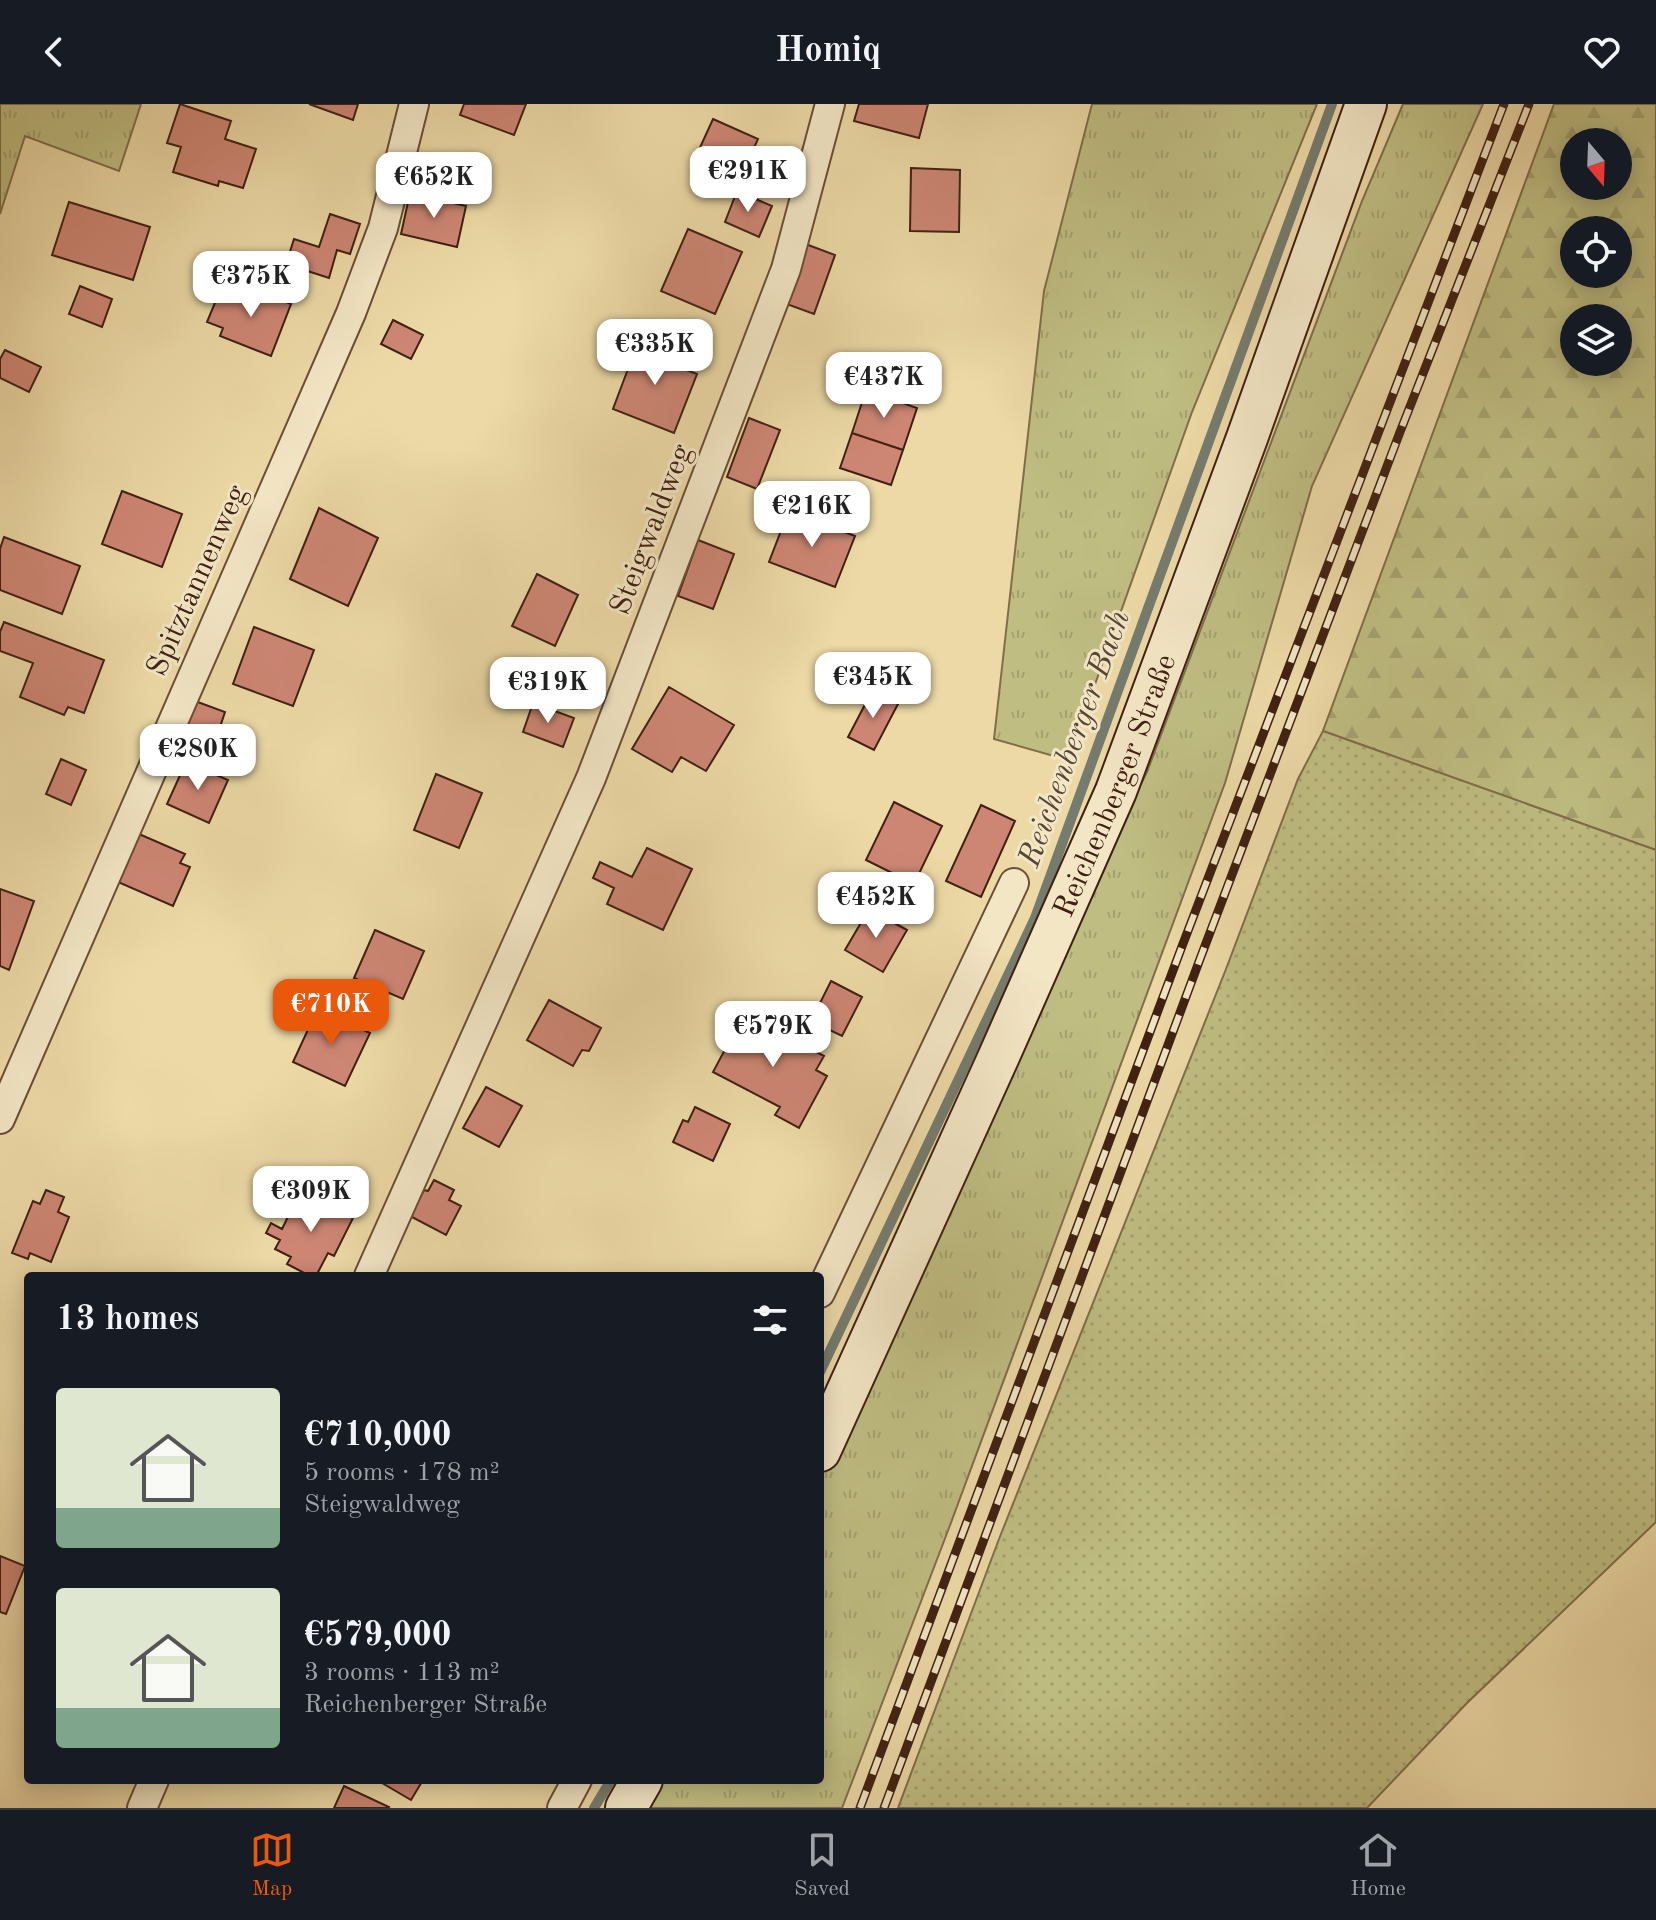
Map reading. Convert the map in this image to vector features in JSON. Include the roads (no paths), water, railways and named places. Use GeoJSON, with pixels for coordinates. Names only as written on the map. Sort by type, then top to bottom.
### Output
{"type":"FeatureCollection","features":[{"type":"Feature","properties":{"kind":"main road","name":"Reichenberger Straße"},"geometry":{"type":"LineString","coordinates":[[824,1442],[1116,791],[1366,104]]}},
{"type":"Feature","properties":{"kind":"main road"},"geometry":{"type":"LineString","coordinates":[[626,1808],[640,1784]]}},
{"type":"Feature","properties":{"kind":"street","name":"Spitztannenweg"},"geometry":{"type":"LineString","coordinates":[[0,1119],[351,313],[383,228],[414,104]]}},
{"type":"Feature","properties":{"kind":"street","name":"Steigwaldweg"},"geometry":{"type":"LineString","coordinates":[[371,1272],[591,778],[786,269],[830,104]]}},
{"type":"Feature","properties":{"kind":"street","name":"Reichenberger Straße"},"geometry":{"type":"LineString","coordinates":[[824,1285],[1014,883]]}},
{"type":"Feature","properties":{"kind":"street"},"geometry":{"type":"LineString","coordinates":[[142,1808],[152,1784]]}},
{"type":"Feature","properties":{"kind":"street"},"geometry":{"type":"LineString","coordinates":[[562,1808],[575,1784]]}},
{"type":"Feature","properties":{"kind":"waterway","name":"Reichenberger Bach"},"geometry":{"type":"LineString","coordinates":[[824,1364],[1035,918],[1332,104]]}},
{"type":"Feature","properties":{"kind":"waterway","name":"Reichenberger Bach"},"geometry":{"type":"LineString","coordinates":[[594,1808],[609,1784]]}},
{"type":"Feature","properties":{"kind":"railway"},"geometry":{"type":"LineString","coordinates":[[860,1808],[1181,949],[1504,104]]}},
{"type":"Feature","properties":{"kind":"railway"},"geometry":{"type":"LineString","coordinates":[[884,1808],[1200,959],[1400,432],[1529,104]]}}]}
